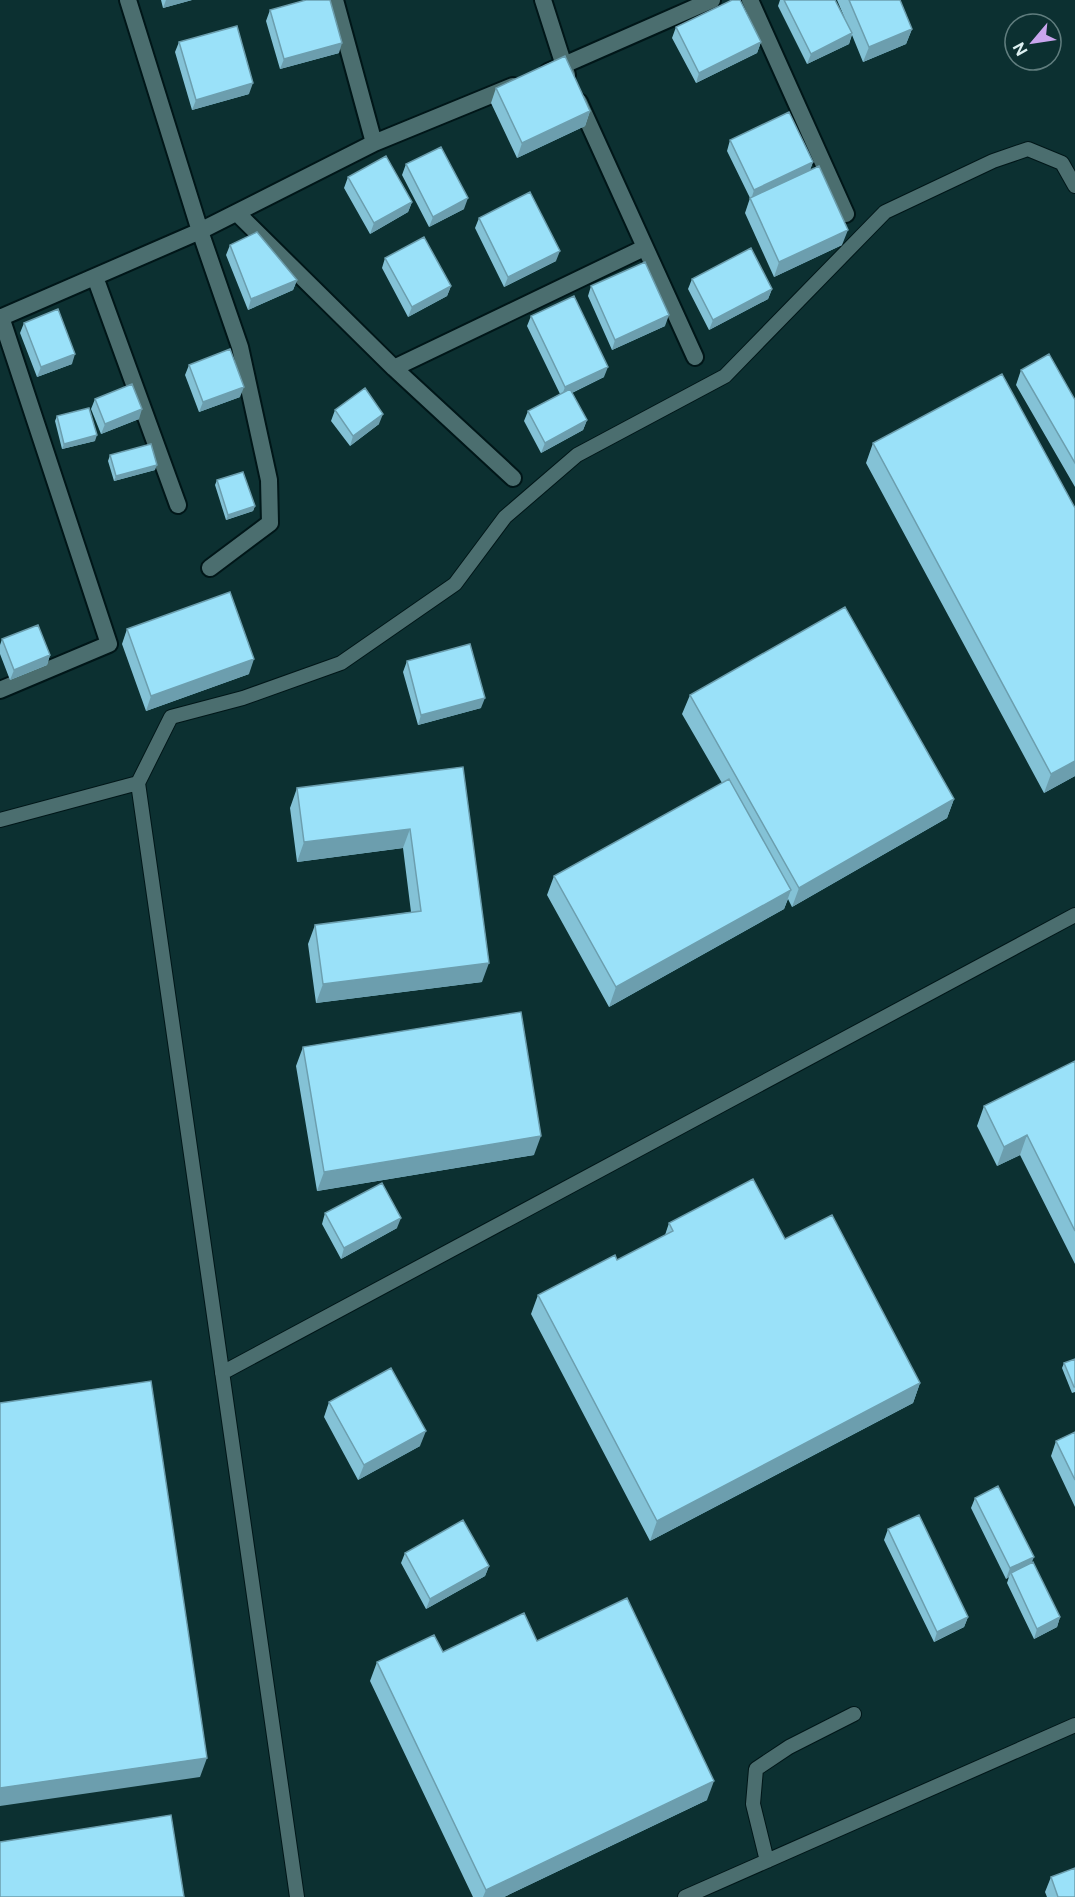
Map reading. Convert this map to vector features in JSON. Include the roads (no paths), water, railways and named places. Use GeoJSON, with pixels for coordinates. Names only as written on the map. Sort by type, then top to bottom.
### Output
{"type":"FeatureCollection","features":[{"type":"Feature","properties":{"kind":"street"},"geometry":{"type":"LineString","coordinates":[[128,0],[200,231],[240,347],[269,480],[270,524],[210,568]]}},
{"type":"Feature","properties":{"kind":"street"},"geometry":{"type":"LineString","coordinates":[[335,0],[374,143]]}},
{"type":"Feature","properties":{"kind":"street"},"geometry":{"type":"LineString","coordinates":[[543,0],[563,66],[695,357]]}},
{"type":"Feature","properties":{"kind":"street"},"geometry":{"type":"LineString","coordinates":[[0,690],[109,644],[0,318],[200,231],[374,143],[563,66],[712,0]]}},
{"type":"Feature","properties":{"kind":"street"},"geometry":{"type":"LineString","coordinates":[[750,0],[846,214]]}},
{"type":"Feature","properties":{"kind":"street"},"geometry":{"type":"LineString","coordinates":[[237,213],[394,368],[513,478]]}},
{"type":"Feature","properties":{"kind":"street"},"geometry":{"type":"LineString","coordinates":[[394,368],[644,248]]}},
{"type":"Feature","properties":{"kind":"street"},"geometry":{"type":"LineString","coordinates":[[95,277],[178,505]]}},
{"type":"Feature","properties":{"kind":"lane"},"geometry":{"type":"LineString","coordinates":[[297,1897],[138,783],[171,717],[243,698],[341,663],[455,584],[505,517],[577,455],[725,376],[885,212],[993,161],[1028,149],[1062,163],[1075,186]]}},
{"type":"Feature","properties":{"kind":"lane"},"geometry":{"type":"LineString","coordinates":[[0,820],[138,783]]}},
{"type":"Feature","properties":{"kind":"lane"},"geometry":{"type":"LineString","coordinates":[[222,1373],[1075,915]]}},
{"type":"Feature","properties":{"kind":"lane"},"geometry":{"type":"LineString","coordinates":[[767,1861],[753,1804],[756,1769],[789,1747],[854,1714]]}},
{"type":"Feature","properties":{"kind":"lane"},"geometry":{"type":"LineString","coordinates":[[685,1897],[1075,1725]]}}]}
